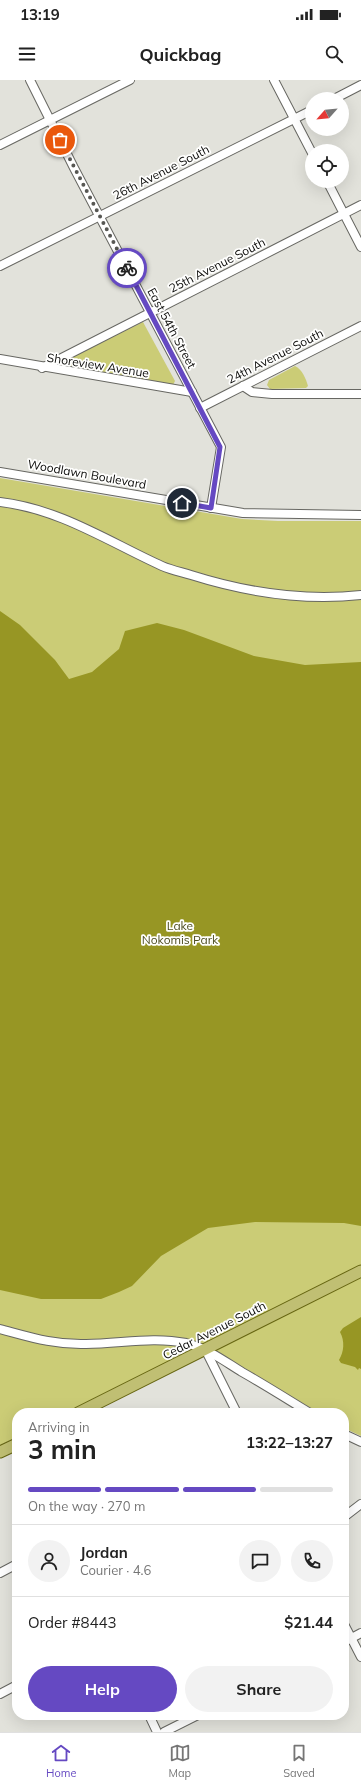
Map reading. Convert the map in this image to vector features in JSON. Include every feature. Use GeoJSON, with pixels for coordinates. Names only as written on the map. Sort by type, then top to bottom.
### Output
{"type":"FeatureCollection","features":[{"type":"Feature","properties":{"kind":"main road","name":"Cedar Avenue South"},"geometry":{"type":"LineString","coordinates":[[88,1408],[361,1271]]}},
{"type":"Feature","properties":{"kind":"main road"},"geometry":{"type":"LineString","coordinates":[[0,1452],[12,1449]]}},
{"type":"Feature","properties":{"kind":"street","name":"East 54th Street"},"geometry":{"type":"LineString","coordinates":[[30,80],[220,447],[211,508]]}},
{"type":"Feature","properties":{"kind":"street"},"geometry":{"type":"LineString","coordinates":[[0,145],[130,80]]}},
{"type":"Feature","properties":{"kind":"street"},"geometry":{"type":"LineString","coordinates":[[274,80],[307,144]]}},
{"type":"Feature","properties":{"kind":"street"},"geometry":{"type":"LineString","coordinates":[[349,92],[361,86]]}},
{"type":"Feature","properties":{"kind":"street","name":"26th Avenue South"},"geometry":{"type":"LineString","coordinates":[[0,266],[305,114]]}},
{"type":"Feature","properties":{"kind":"street"},"geometry":{"type":"LineString","coordinates":[[331,188],[361,247]]}},
{"type":"Feature","properties":{"kind":"street","name":"25th Avenue South"},"geometry":{"type":"LineString","coordinates":[[42,368],[361,206]]}},
{"type":"Feature","properties":{"kind":"street","name":"24th Avenue South"},"geometry":{"type":"LineString","coordinates":[[200,408],[361,326]]}},
{"type":"Feature","properties":{"kind":"street","name":"Shoreview Avenue"},"geometry":{"type":"LineString","coordinates":[[0,359],[42,368],[192,392]]}},
{"type":"Feature","properties":{"kind":"street"},"geometry":{"type":"LineString","coordinates":[[243,386],[252,392],[272,394],[361,394]]}},
{"type":"Feature","properties":{"kind":"street","name":"Woodlawn Boulevard"},"geometry":{"type":"LineString","coordinates":[[0,472],[211,508],[256,514],[361,515]]}},
{"type":"Feature","properties":{"kind":"street"},"geometry":{"type":"LineString","coordinates":[[0,502],[18,504],[59,516],[106,537],[163,566],[230,587],[312,596],[344,597],[361,595]]}},
{"type":"Feature","properties":{"kind":"street"},"geometry":{"type":"LineString","coordinates":[[0,1329],[39,1340],[57,1343],[86,1344],[132,1340],[160,1340],[185,1343],[205,1349],[302,1408]]}},
{"type":"Feature","properties":{"kind":"street"},"geometry":{"type":"LineString","coordinates":[[205,1349],[234,1408]]}},
{"type":"Feature","properties":{"kind":"street"},"geometry":{"type":"LineString","coordinates":[[349,1436],[361,1442]]}},
{"type":"Feature","properties":{"kind":"street"},"geometry":{"type":"LineString","coordinates":[[349,1513],[361,1504]]}},
{"type":"Feature","properties":{"kind":"street"},"geometry":{"type":"LineString","coordinates":[[0,1573],[12,1567]]}},
{"type":"Feature","properties":{"kind":"street"},"geometry":{"type":"LineString","coordinates":[[349,1639],[361,1633]]}},
{"type":"Feature","properties":{"kind":"street"},"geometry":{"type":"LineString","coordinates":[[349,1641],[361,1658]]}},
{"type":"Feature","properties":{"kind":"street"},"geometry":{"type":"LineString","coordinates":[[0,1694],[12,1688]]}},
{"type":"Feature","properties":{"kind":"street"},"geometry":{"type":"LineString","coordinates":[[151,1720],[157,1732]]}},
{"type":"Feature","properties":{"kind":"street"},"geometry":{"type":"LineString","coordinates":[[164,1732],[188,1720]]}},
{"type":"Feature","properties":{"kind":"green space"},"geometry":{"type":"Polygon","coordinates":[[[143,322],[175,381],[173,385],[72,366],[69,363],[70,358],[143,322]]]}},
{"type":"Feature","properties":{"kind":"green space"},"geometry":{"type":"Polygon","coordinates":[[[295,366],[300,369],[305,377],[308,386],[306,388],[270,389],[267,385],[269,380],[295,366]]]}},
{"type":"Feature","properties":{"kind":"green space","name":"Lake Nokomis Park"},"geometry":{"type":"Polygon","coordinates":[[[0,478],[242,519],[278,521],[361,521],[361,1436],[349,1430],[349,1408],[311,1408],[224,1356],[196,1343],[164,1364],[75,1408],[12,1408],[12,1439],[0,1445],[0,478]]]}},
{"type":"Feature","properties":{"kind":"shaded area","name":"Lake Nokomis Park"},"geometry":{"type":"Polygon","coordinates":[[[0,611],[20,625],[55,660],[69,679],[92,672],[119,649],[125,631],[157,623],[184,630],[254,656],[305,665],[361,662],[361,1226],[344,1223],[255,1222],[208,1228],[161,1256],[132,1286],[101,1299],[41,1299],[0,1290],[0,611]]]}},
{"type":"Feature","properties":{"kind":"shaded area"},"geometry":{"type":"Polygon","coordinates":[[[361,1317],[361,1369],[359,1368],[358,1370],[355,1367],[341,1363],[339,1360],[342,1354],[343,1346],[343,1339],[340,1332],[343,1328],[361,1317]]]}},
{"type":"Feature","properties":{"kind":"way so far"},"geometry":{"type":"LineString","coordinates":[[60,140],[127,268]]}},
{"type":"Feature","properties":{"kind":"route"},"geometry":{"type":"LineString","coordinates":[[127,268],[220,447],[211,508],[182,503]]}}]}
